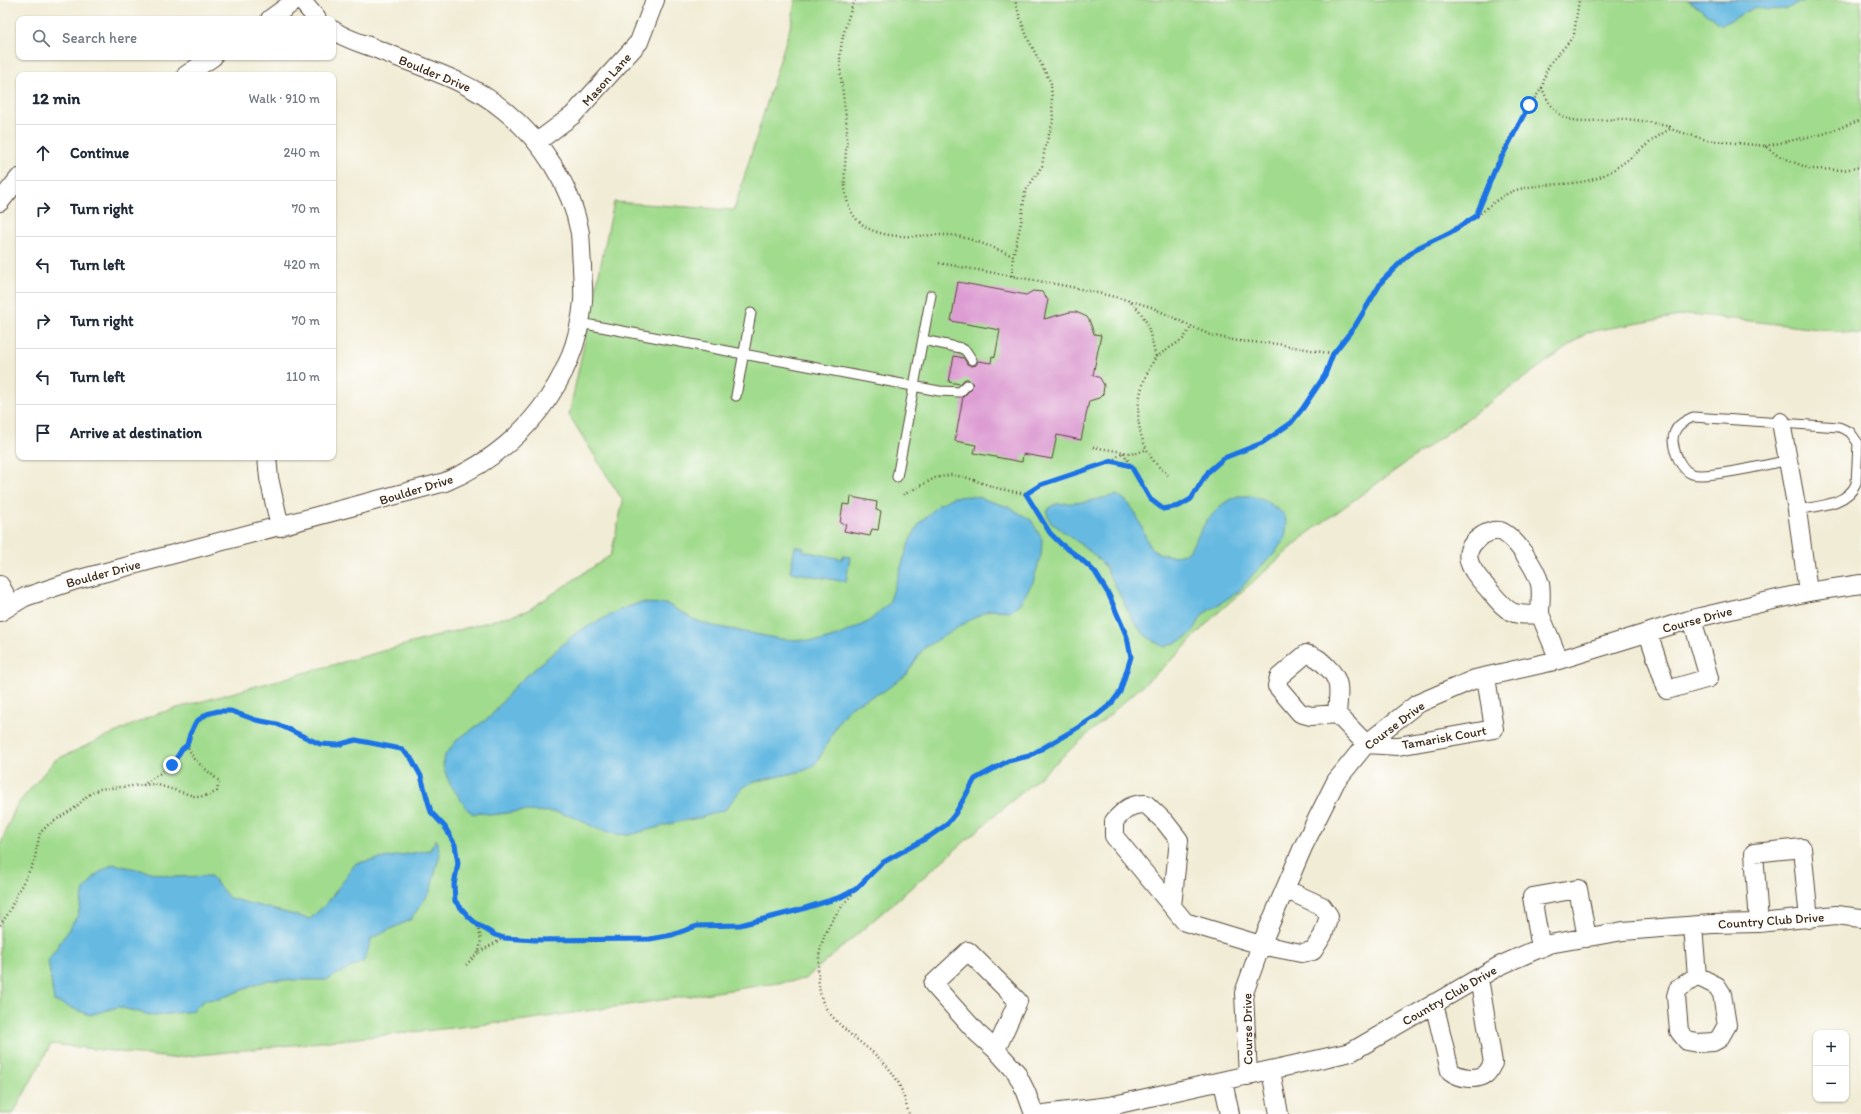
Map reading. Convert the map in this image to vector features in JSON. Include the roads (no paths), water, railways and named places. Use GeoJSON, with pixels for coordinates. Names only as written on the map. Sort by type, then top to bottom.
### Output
{"type":"FeatureCollection","features":[{"type":"Feature","properties":{"kind":"street"},"geometry":{"type":"LineString","coordinates":[[274,16],[296,0]]}},
{"type":"Feature","properties":{"kind":"street"},"geometry":{"type":"LineString","coordinates":[[301,0],[314,16]]}},
{"type":"Feature","properties":{"kind":"street","name":"Mason Lane"},"geometry":{"type":"LineString","coordinates":[[537,142],[574,114],[639,42],[655,0]]}},
{"type":"Feature","properties":{"kind":"street","name":"Boulder Drive"},"geometry":{"type":"LineString","coordinates":[[5,608],[38,592],[76,580],[434,486],[469,471],[492,457],[513,441],[545,404],[569,361],[580,323],[583,300],[580,234],[566,190],[552,164],[537,142],[511,115],[470,86],[336,31]]}},
{"type":"Feature","properties":{"kind":"street"},"geometry":{"type":"LineString","coordinates":[[191,72],[209,60]]}},
{"type":"Feature","properties":{"kind":"street"},"geometry":{"type":"LineString","coordinates":[[0,202],[16,182]]}},
{"type":"Feature","properties":{"kind":"street"},"geometry":{"type":"LineString","coordinates":[[1781,422],[1797,510],[1808,592]]}},
{"type":"Feature","properties":{"kind":"street"},"geometry":{"type":"LineString","coordinates":[[267,460],[269,478],[280,526]]}},
{"type":"Feature","properties":{"kind":"street"},"geometry":{"type":"LineString","coordinates":[[1540,614],[1518,614],[1509,612],[1504,607],[1473,572],[1470,566],[1468,552],[1474,541],[1486,533],[1496,531],[1506,534],[1515,541],[1540,583],[1540,614],[1559,660]]}},
{"type":"Feature","properties":{"kind":"street","name":"Course Drive"},"geometry":{"type":"LineString","coordinates":[[1248,1076],[1244,993],[1261,945],[1303,847],[1336,781],[1366,744],[1417,704],[1475,679],[1559,660],[1692,619],[1808,592],[1861,584]]}},
{"type":"Feature","properties":{"kind":"street"},"geometry":{"type":"LineString","coordinates":[[0,585],[5,608]]}},
{"type":"Feature","properties":{"kind":"street"},"geometry":{"type":"LineString","coordinates":[[1648,633],[1667,690],[1709,678],[1692,619]]}},
{"type":"Feature","properties":{"kind":"street","name":"Tamarisk Court"},"geometry":{"type":"LineString","coordinates":[[1366,744],[1398,746],[1494,729],[1486,677]]}},
{"type":"Feature","properties":{"kind":"street"},"geometry":{"type":"LineString","coordinates":[[1337,714],[1366,744]]}},
{"type":"Feature","properties":{"kind":"street"},"geometry":{"type":"LineString","coordinates":[[1172,906],[1179,840],[1165,822],[1146,804],[1135,804],[1126,808],[1114,821],[1114,836],[1185,922],[1261,945],[1301,953],[1313,951],[1323,935],[1328,916],[1322,906],[1285,889]]}},
{"type":"Feature","properties":{"kind":"street"},"geometry":{"type":"LineString","coordinates":[[1759,923],[1754,853],[1802,848],[1809,919]]}},
{"type":"Feature","properties":{"kind":"street"},"geometry":{"type":"LineString","coordinates":[[1541,948],[1532,897],[1578,889],[1587,938]]}},
{"type":"Feature","properties":{"kind":"street","name":"Country Club Drive"},"geometry":{"type":"LineString","coordinates":[[1045,1114],[1110,1106],[1351,1052],[1499,966],[1549,944],[1623,931],[1712,924],[1759,923],[1836,915],[1861,918]]}},
{"type":"Feature","properties":{"kind":"street"},"geometry":{"type":"LineString","coordinates":[[1693,926],[1697,976]]}},
{"type":"Feature","properties":{"kind":"street"},"geometry":{"type":"LineString","coordinates":[[996,1050],[1018,1001],[968,952],[933,984],[977,1033],[996,1050],[1016,1072],[1026,1092],[1045,1114]]}},
{"type":"Feature","properties":{"kind":"street"},"geometry":{"type":"LineString","coordinates":[[1434,1003],[1450,1071],[1455,1075],[1463,1077],[1477,1077],[1486,1074],[1493,1063],[1479,978]]}},
{"type":"Feature","properties":{"kind":"street"},"geometry":{"type":"LineString","coordinates":[[1271,1071],[1279,1114]]}},
{"type":"Feature","properties":{"kind":"street"},"geometry":{"type":"LineString","coordinates":[[1222,1082],[1230,1114]]}},
{"type":"Feature","properties":{"kind":"lane"},"geometry":{"type":"LineString","coordinates":[[897,477],[932,295]]}},
{"type":"Feature","properties":{"kind":"lane"},"geometry":{"type":"LineString","coordinates":[[736,396],[751,313]]}},
{"type":"Feature","properties":{"kind":"lane"},"geometry":{"type":"LineString","coordinates":[[580,323],[914,386],[960,392],[967,385]]}},
{"type":"Feature","properties":{"kind":"lane"},"geometry":{"type":"LineString","coordinates":[[923,340],[961,348],[966,351],[972,360]]}},
{"type":"Feature","properties":{"kind":"lane"},"geometry":{"type":"LineString","coordinates":[[1789,460],[1699,475],[1687,472],[1681,464],[1674,445],[1673,437],[1677,427],[1693,417],[1839,427],[1850,432],[1858,443],[1856,484],[1854,488],[1839,501],[1797,510]]}},
{"type":"Feature","properties":{"kind":"water"},"geometry":{"type":"Polygon","coordinates":[[[1688,0],[1806,0],[1786,9],[1769,10],[1755,7],[1722,25],[1688,0]]]}},
{"type":"Feature","properties":{"kind":"water"},"geometry":{"type":"Polygon","coordinates":[[[1116,495],[1129,504],[1138,519],[1152,550],[1161,554],[1174,556],[1188,553],[1207,520],[1224,503],[1238,496],[1251,496],[1266,501],[1284,514],[1287,524],[1285,538],[1274,554],[1255,572],[1238,592],[1203,614],[1194,630],[1186,638],[1165,647],[1153,641],[1137,626],[1105,566],[1089,550],[1049,520],[1047,512],[1050,507],[1056,504],[1085,502],[1116,495]]]}},
{"type":"Feature","properties":{"kind":"water"},"geometry":{"type":"Polygon","coordinates":[[[973,496],[1009,507],[1031,520],[1042,539],[1041,555],[1033,582],[1020,603],[1011,611],[989,610],[970,620],[923,649],[906,675],[884,691],[851,706],[839,721],[819,759],[812,767],[803,771],[753,782],[742,788],[726,809],[700,818],[677,822],[630,835],[614,834],[595,828],[576,818],[555,812],[521,811],[492,815],[480,812],[473,814],[467,809],[450,784],[443,766],[445,755],[458,739],[490,717],[516,685],[577,632],[622,609],[639,603],[667,604],[695,620],[709,625],[781,639],[820,641],[837,636],[868,622],[889,603],[910,540],[919,524],[938,505],[953,497],[973,496]]]}},
{"type":"Feature","properties":{"kind":"water"},"geometry":{"type":"Polygon","coordinates":[[[795,546],[804,548],[803,551],[842,559],[843,556],[850,557],[846,582],[790,572],[795,546]]]}},
{"type":"Feature","properties":{"kind":"water"},"geometry":{"type":"Polygon","coordinates":[[[436,839],[440,854],[430,892],[410,920],[372,938],[364,961],[326,980],[268,980],[219,999],[205,1000],[192,1011],[154,1016],[118,1007],[90,1015],[54,1001],[48,961],[78,915],[84,890],[97,874],[113,864],[173,877],[211,876],[229,898],[310,919],[328,902],[356,863],[430,850],[436,839]]]}}]}
